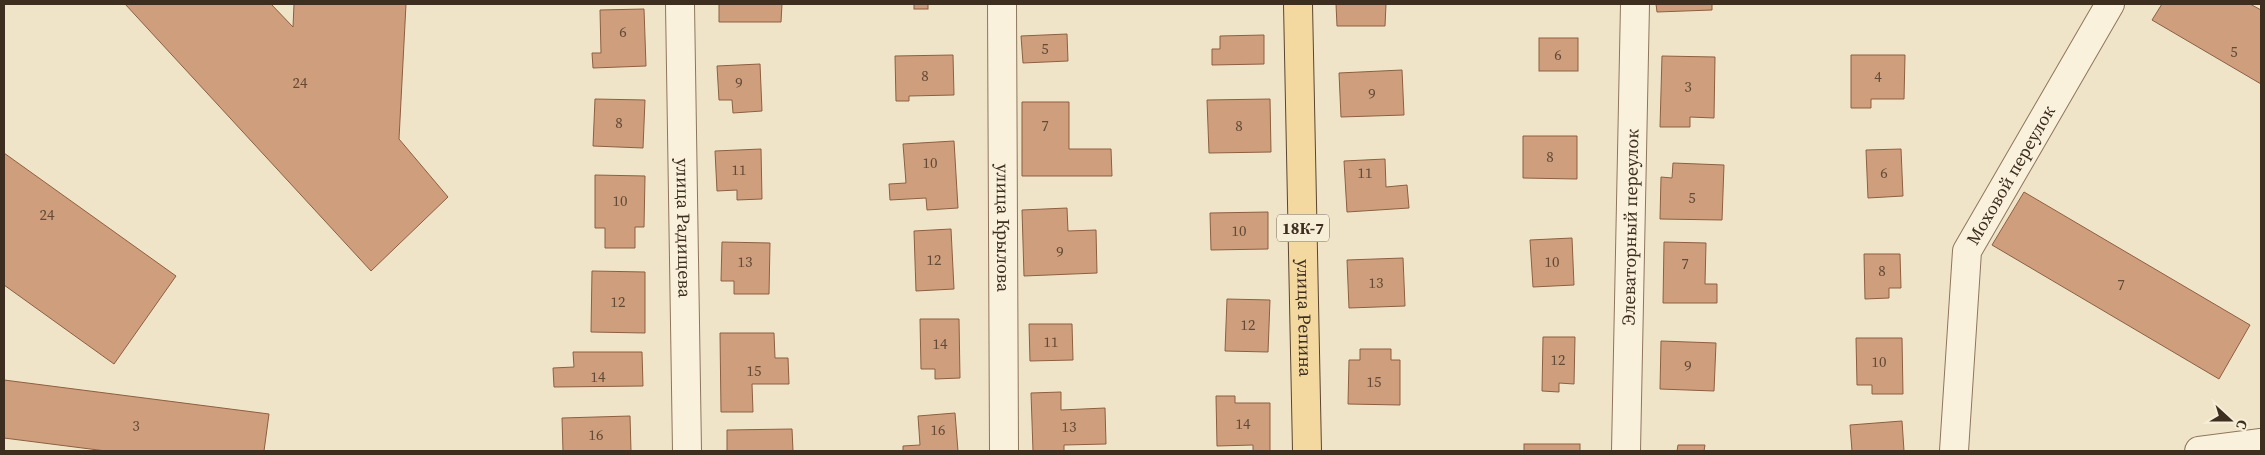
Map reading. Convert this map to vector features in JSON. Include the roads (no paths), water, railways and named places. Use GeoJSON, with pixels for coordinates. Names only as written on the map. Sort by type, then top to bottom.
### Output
{"type":"FeatureCollection","features":[{"type":"Feature","properties":{"kind":"main road","name":"улица Репина"},"geometry":{"type":"LineString","coordinates":[[1298,4],[1307,451]]}},
{"type":"Feature","properties":{"kind":"street","name":"улица Радищева"},"geometry":{"type":"LineString","coordinates":[[680,4],[687,451]]}},
{"type":"Feature","properties":{"kind":"street","name":"улица Крылова"},"geometry":{"type":"LineString","coordinates":[[1002,4],[1004,451]]}},
{"type":"Feature","properties":{"kind":"street","name":"Элеваторный переулок"},"geometry":{"type":"LineString","coordinates":[[1626,451],[1635,4]]}},
{"type":"Feature","properties":{"kind":"street","name":"Моховой переулок"},"geometry":{"type":"LineString","coordinates":[[1954,451],[1967,251],[2110,4]]}},
{"type":"Feature","properties":{"kind":"street"},"geometry":{"type":"LineString","coordinates":[[2199,451],[2261,443]]}}]}
